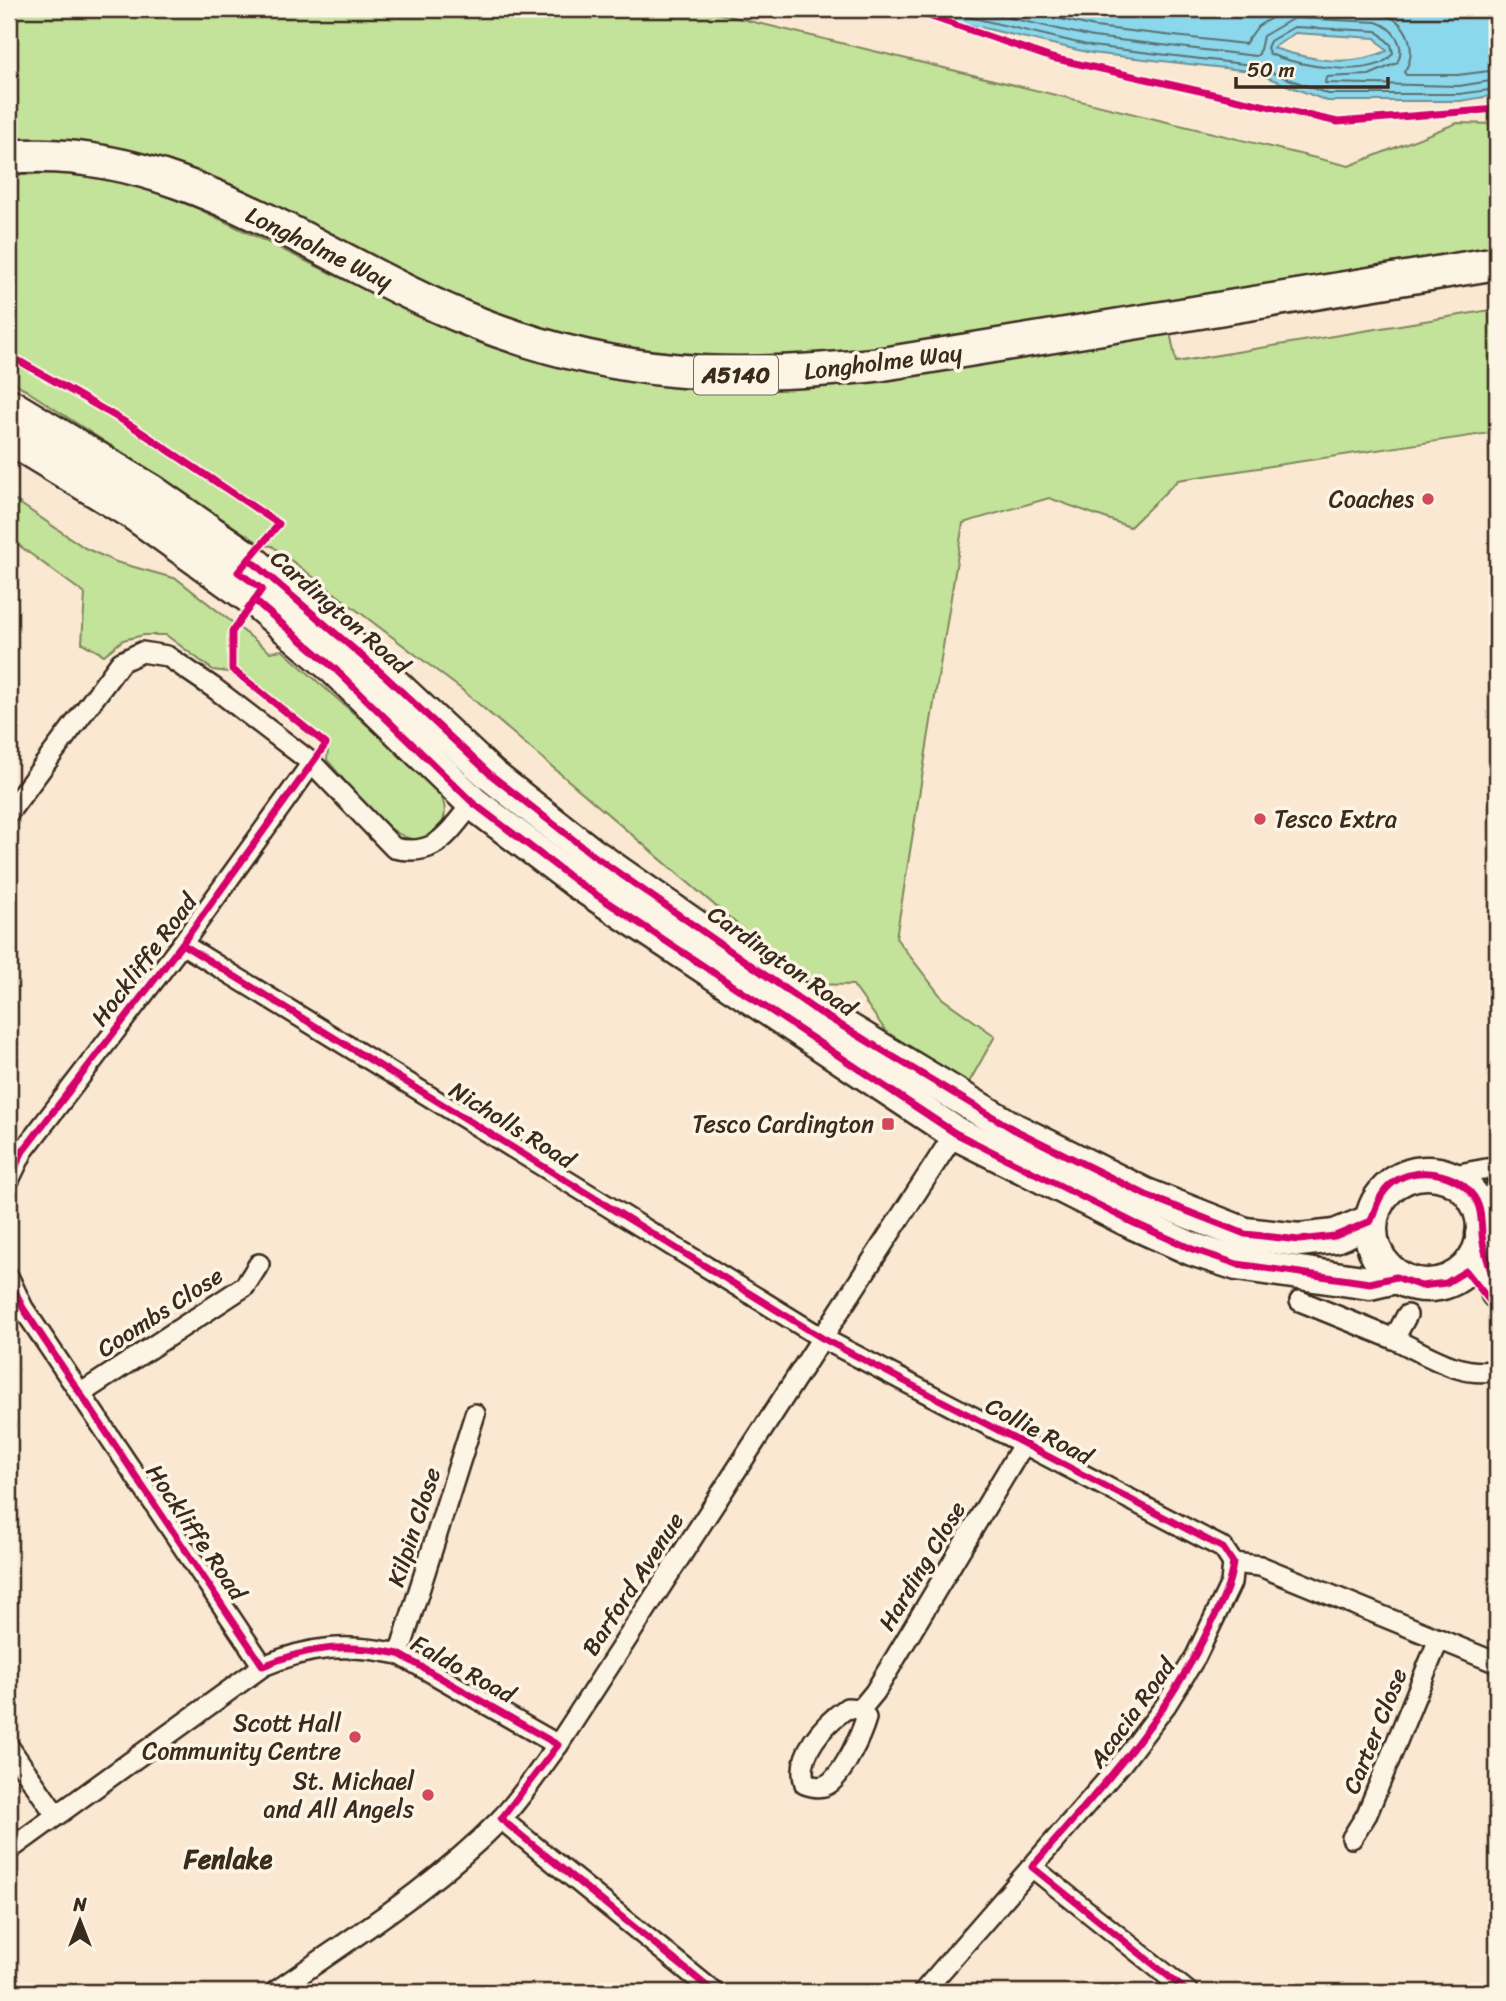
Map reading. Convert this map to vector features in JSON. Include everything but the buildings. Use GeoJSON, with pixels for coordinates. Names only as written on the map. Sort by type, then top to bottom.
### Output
{"type":"FeatureCollection","features":[{"type":"Feature","properties":{"kind":"main road","name":"Longholme Way"},"geometry":{"type":"LineString","coordinates":[[9,157],[41,155],[89,159],[148,172],[219,200],[378,278],[501,331],[590,358],[705,375],[792,373],[883,364],[1497,263]]}},
{"type":"Feature","properties":{"kind":"main road","name":"Cardington Road"},"geometry":{"type":"LineString","coordinates":[[9,405],[150,490],[249,559],[384,675],[491,775],[593,855],[814,1009],[1001,1122],[1146,1195],[1245,1234],[1299,1240],[1335,1236],[1371,1221]]}},
{"type":"Feature","properties":{"kind":"main road","name":"Cardington Road"},"geometry":{"type":"LineString","coordinates":[[9,438],[134,514],[254,600],[334,668],[473,803],[577,881],[955,1133],[1134,1223],[1192,1249],[1237,1264],[1370,1283],[1396,1277]]}},
{"type":"Feature","properties":{"kind":"main road"},"geometry":{"type":"LineString","coordinates":[[1483,1227],[1480,1252],[1466,1271],[1446,1283],[1421,1286],[1396,1277],[1381,1263],[1373,1245],[1371,1221],[1380,1198],[1389,1186],[1420,1173],[1448,1176],[1472,1194],[1483,1227],[1497,1292]]}},
{"type":"Feature","properties":{"kind":"main road"},"geometry":{"type":"LineString","coordinates":[[1466,1271],[1497,1310]]}},
{"type":"Feature","properties":{"kind":"street"},"geometry":{"type":"LineString","coordinates":[[9,812],[121,662],[142,652],[167,656],[214,688],[312,763],[394,848],[412,852],[428,849],[443,839],[473,803]]}},
{"type":"Feature","properties":{"kind":"street","name":"Hockliffe Road"},"geometry":{"type":"LineString","coordinates":[[9,1180],[23,1151],[182,944],[312,763]]}},
{"type":"Feature","properties":{"kind":"street","name":"Nicholls Road"},"geometry":{"type":"LineString","coordinates":[[182,944],[822,1338]]}},
{"type":"Feature","properties":{"kind":"street","name":"Barford Avenue"},"geometry":{"type":"LineString","coordinates":[[275,1992],[407,1899],[456,1861],[501,1819],[558,1745],[955,1133]]}},
{"type":"Feature","properties":{"kind":"street"},"geometry":{"type":"LineString","coordinates":[[1448,1176],[1497,1167]]}},
{"type":"Feature","properties":{"kind":"street"},"geometry":{"type":"LineString","coordinates":[[1483,1227],[1497,1185]]}},
{"type":"Feature","properties":{"kind":"street","name":"Coombs Close"},"geometry":{"type":"LineString","coordinates":[[80,1394],[245,1286],[259,1264]]}},
{"type":"Feature","properties":{"kind":"street","name":"Hockliffe Road"},"geometry":{"type":"LineString","coordinates":[[9,1278],[23,1308],[262,1666]]}},
{"type":"Feature","properties":{"kind":"street"},"geometry":{"type":"LineString","coordinates":[[1300,1301],[1394,1339],[1439,1361],[1479,1374],[1497,1370]]}},
{"type":"Feature","properties":{"kind":"street"},"geometry":{"type":"LineString","coordinates":[[1394,1339],[1407,1315]]}},
{"type":"Feature","properties":{"kind":"street","name":"Collie Road"},"geometry":{"type":"LineString","coordinates":[[822,1338],[1023,1446],[1223,1548],[1233,1563]]}},
{"type":"Feature","properties":{"kind":"street","name":"Kilpin Close"},"geometry":{"type":"LineString","coordinates":[[399,1654],[475,1415]]}},
{"type":"Feature","properties":{"kind":"street","name":"Harding Close"},"geometry":{"type":"LineString","coordinates":[[860,1709],[875,1692],[1023,1446]]}},
{"type":"Feature","properties":{"kind":"street"},"geometry":{"type":"LineString","coordinates":[[1233,1563],[1260,1566],[1497,1663]]}},
{"type":"Feature","properties":{"kind":"street","name":"Acacia Road"},"geometry":{"type":"LineString","coordinates":[[923,1992],[1122,1763],[1167,1705],[1196,1656],[1231,1583],[1233,1563]]}},
{"type":"Feature","properties":{"kind":"street","name":"Carter Close"},"geometry":{"type":"LineString","coordinates":[[1352,1838],[1367,1814],[1439,1639]]}},
{"type":"Feature","properties":{"kind":"street","name":"Faldo Road"},"geometry":{"type":"LineString","coordinates":[[9,1850],[262,1666],[299,1651],[336,1647],[374,1648],[399,1654],[558,1745]]}},
{"type":"Feature","properties":{"kind":"street"},"geometry":{"type":"LineString","coordinates":[[9,1747],[56,1815]]}},
{"type":"Feature","properties":{"kind":"street"},"geometry":{"type":"LineString","coordinates":[[501,1819],[714,1992]]}},
{"type":"Feature","properties":{"kind":"street"},"geometry":{"type":"LineString","coordinates":[[1032,1867],[1188,1992]]}},
{"type":"Feature","properties":{"kind":"green space"},"geometry":{"type":"Polygon","coordinates":[[[9,9],[700,9],[1349,166],[1457,123],[1497,124],[1497,248],[856,355],[680,362],[497,321],[101,148],[45,139],[9,140],[9,9]]]}},
{"type":"Feature","properties":{"kind":"green space"},"geometry":{"type":"Polygon","coordinates":[[[63,172],[136,184],[197,208],[402,308],[478,341],[581,371],[657,386],[803,387],[1170,332],[1176,362],[1497,309],[1497,432],[1178,480],[1130,527],[1049,498],[963,523],[896,938],[943,999],[995,1036],[967,1086],[888,1034],[853,985],[807,984],[461,689],[272,546],[262,545],[9,379],[9,176],[63,172]]]}},
{"type":"Feature","properties":{"kind":"green space"},"geometry":{"type":"Polygon","coordinates":[[[9,496],[85,548],[116,562],[177,579],[270,652],[282,650],[437,787],[444,807],[440,827],[427,838],[412,839],[396,832],[364,803],[327,760],[328,749],[249,686],[228,672],[213,670],[166,635],[144,635],[123,640],[104,655],[82,643],[85,594],[9,538],[9,496]]]}},
{"type":"Feature","properties":{"kind":"water"},"geometry":{"type":"Polygon","coordinates":[[[929,9],[1497,9],[1497,95],[1460,101],[1327,101],[1251,71],[1091,53],[962,23],[929,9]],[[1295,33],[1273,48],[1316,59],[1344,61],[1387,51],[1375,38],[1295,33]]]}},
{"type":"Feature","properties":{"kind":"cycle path"},"geometry":{"type":"LineString","coordinates":[[908,9],[1052,58],[1338,122],[1497,109]]}},
{"type":"Feature","properties":{"kind":"cycle path"},"geometry":{"type":"LineString","coordinates":[[9,355],[132,426],[279,524],[238,572],[262,589],[232,632],[232,669],[326,744],[182,944],[23,1151],[9,1180]]}},
{"type":"Feature","properties":{"kind":"cycle path"},"geometry":{"type":"LineString","coordinates":[[249,559],[384,675],[491,775],[593,855],[814,1009],[1013,1129],[1146,1195],[1245,1234],[1299,1240],[1335,1236],[1371,1221],[1382,1194],[1397,1180],[1419,1173],[1442,1175],[1463,1185],[1477,1202],[1484,1249],[1497,1292]]}},
{"type":"Feature","properties":{"kind":"cycle path"},"geometry":{"type":"LineString","coordinates":[[254,600],[334,668],[473,803],[577,882],[955,1133],[1134,1223],[1192,1249],[1237,1264],[1370,1283],[1396,1277],[1421,1286],[1446,1283],[1466,1271],[1497,1310]]}},
{"type":"Feature","properties":{"kind":"cycle path"},"geometry":{"type":"LineString","coordinates":[[182,944],[822,1338],[1223,1548],[1233,1563],[1230,1580],[1192,1661],[1129,1754],[1032,1867],[1188,1992]]}},
{"type":"Feature","properties":{"kind":"cycle path"},"geometry":{"type":"LineString","coordinates":[[9,1278],[23,1308],[263,1666],[297,1654],[330,1648],[363,1648],[399,1654],[558,1745],[501,1819],[714,1992]]}},
{"type":"Feature","properties":{"kind":"place","name":"Coaches"},"geometry":{"type":"Point","coordinates":[1428,499]}},
{"type":"Feature","properties":{"kind":"place","name":"Tesco Extra"},"geometry":{"type":"Point","coordinates":[1260,819]}},
{"type":"Feature","properties":{"kind":"place","name":"Tesco Cardington"},"geometry":{"type":"Point","coordinates":[888,1124]}},
{"type":"Feature","properties":{"kind":"place","name":"Scott Hall Community Centre"},"geometry":{"type":"Point","coordinates":[355,1737]}},
{"type":"Feature","properties":{"kind":"place","name":"St. Michael and All Angels"},"geometry":{"type":"Point","coordinates":[428,1795]}},
{"type":"Feature","properties":{"kind":"district","name":"Fenlake"},"geometry":{"type":"Point","coordinates":[228,1859]}}]}
